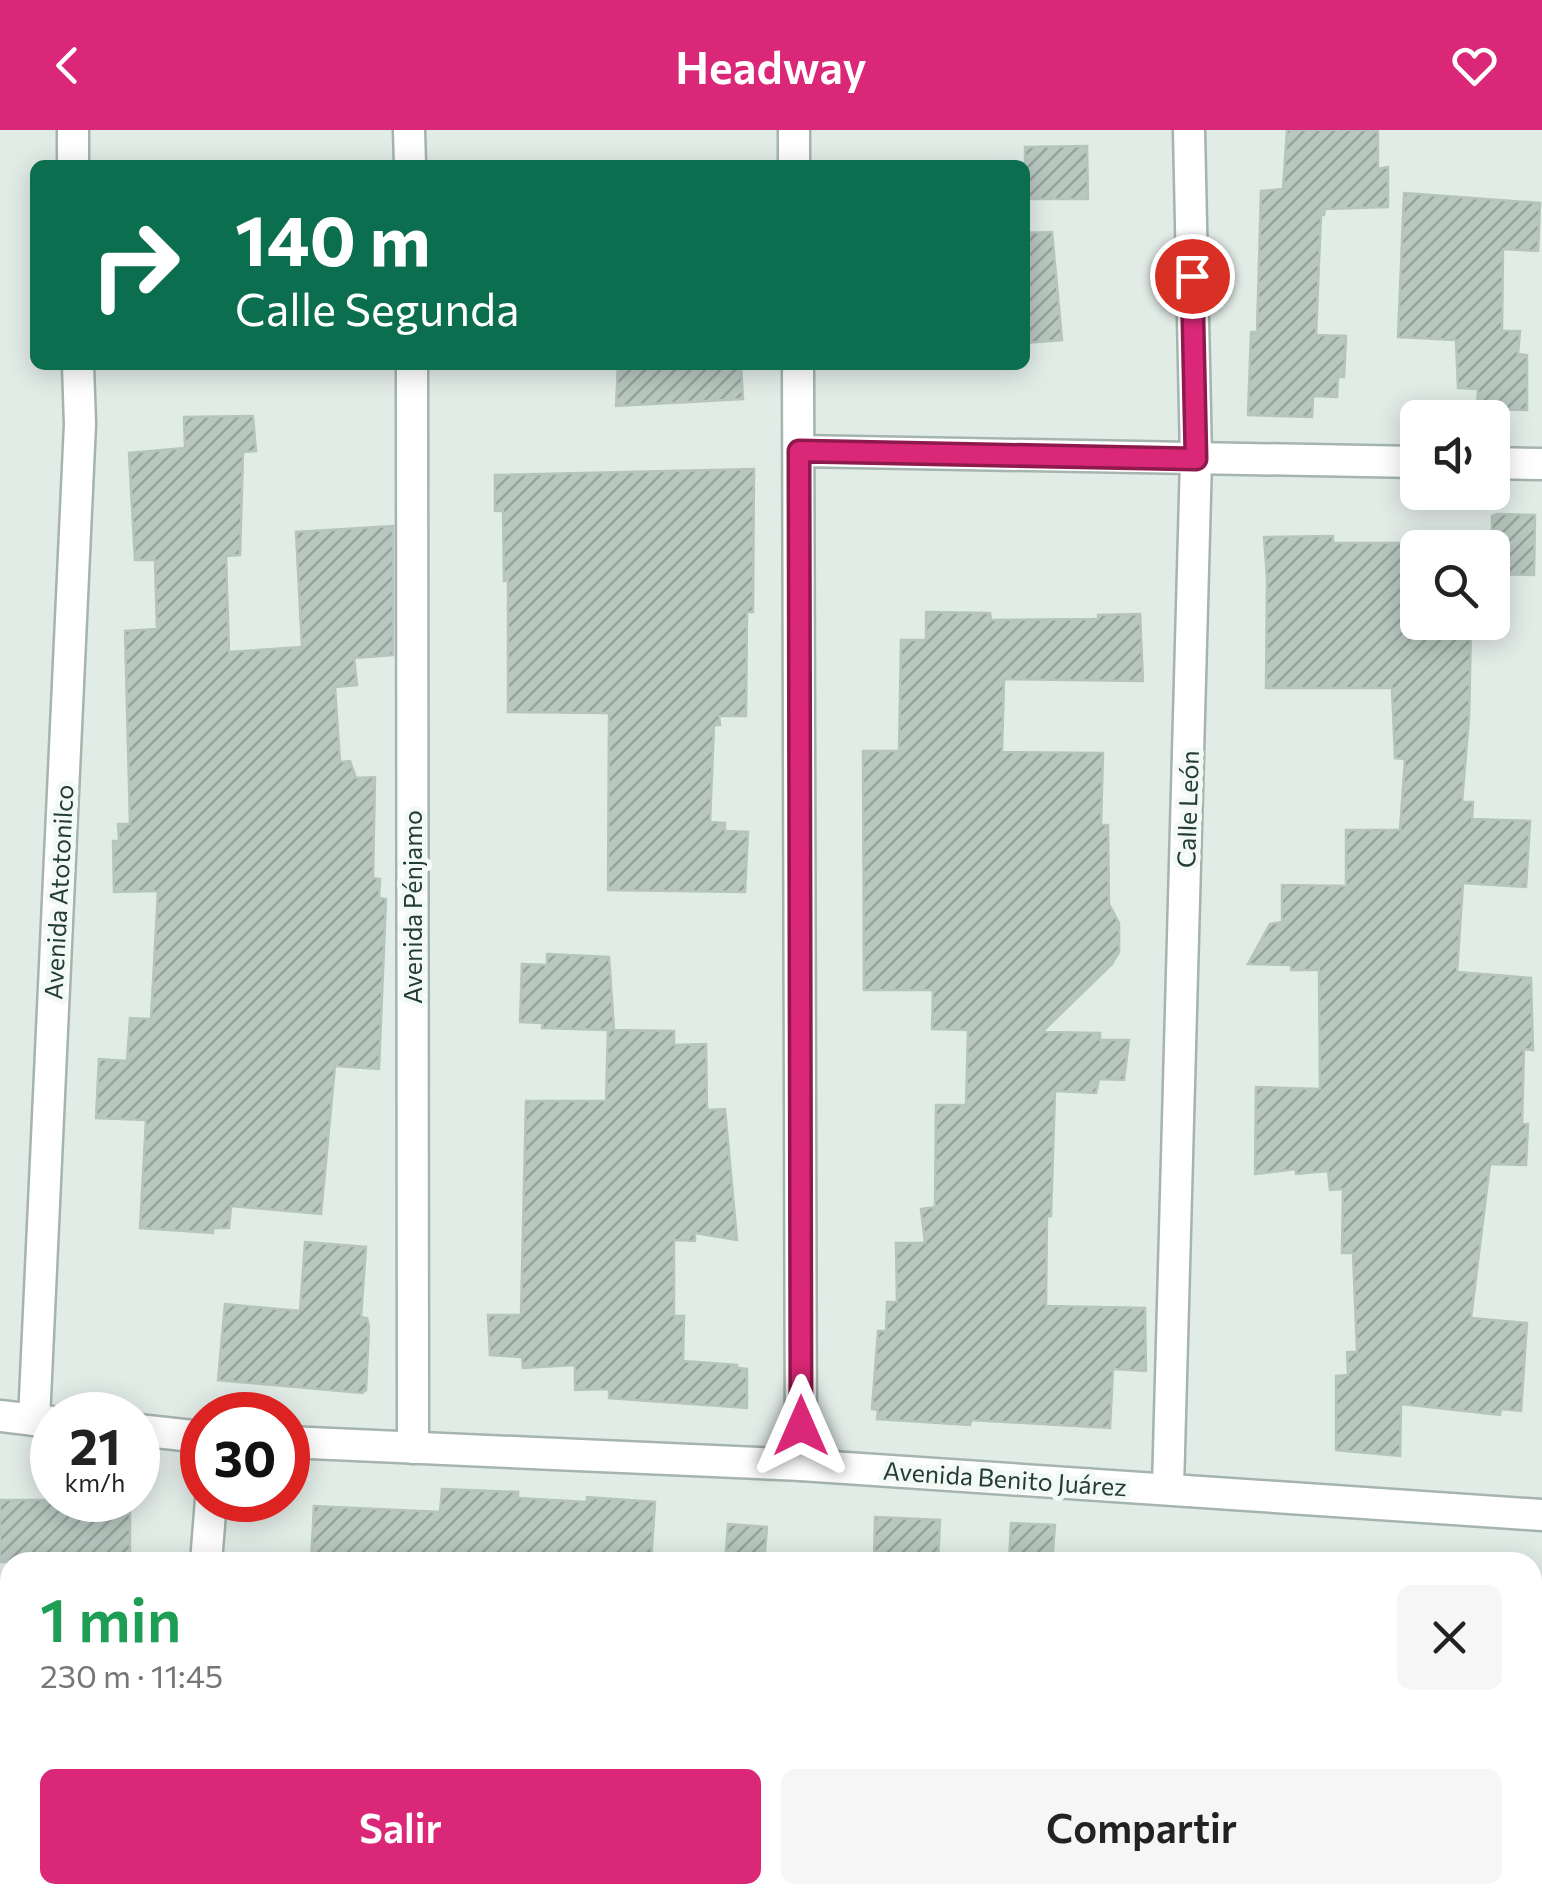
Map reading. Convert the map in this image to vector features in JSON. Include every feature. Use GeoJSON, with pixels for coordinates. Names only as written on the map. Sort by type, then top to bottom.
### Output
{"type":"FeatureCollection","features":[{"type":"Feature","properties":{"kind":"street"},"geometry":{"type":"LineString","coordinates":[[72,130],[73,160]]}},
{"type":"Feature","properties":{"kind":"street"},"geometry":{"type":"LineString","coordinates":[[409,130],[410,160]]}},
{"type":"Feature","properties":{"kind":"street"},"geometry":{"type":"LineString","coordinates":[[794,130],[794,160]]}},
{"type":"Feature","properties":{"kind":"street","name":"Calle León"},"geometry":{"type":"LineString","coordinates":[[1168,1488],[1196,459],[1190,130]]}},
{"type":"Feature","properties":{"kind":"street","name":"Avenida Atotonilco"},"geometry":{"type":"LineString","coordinates":[[44,1392],[80,424],[78,370]]}},
{"type":"Feature","properties":{"kind":"street","name":"Avenida Pénjamo"},"geometry":{"type":"LineString","coordinates":[[412,370],[412,1448]]}},
{"type":"Feature","properties":{"kind":"street"},"geometry":{"type":"LineString","coordinates":[[798,370],[801,1465]]}},
{"type":"Feature","properties":{"kind":"street"},"geometry":{"type":"LineString","coordinates":[[799,451],[1400,462]]}},
{"type":"Feature","properties":{"kind":"street"},"geometry":{"type":"LineString","coordinates":[[1510,464],[1542,464]]}},
{"type":"Feature","properties":{"kind":"street"},"geometry":{"type":"LineString","coordinates":[[0,1416],[30,1419]]}},
{"type":"Feature","properties":{"kind":"street","name":"Avenida Benito Juárez"},"geometry":{"type":"LineString","coordinates":[[310,1443],[801,1465],[1542,1515]]}},
{"type":"Feature","properties":{"kind":"street"},"geometry":{"type":"LineString","coordinates":[[207,1552],[209,1522]]}},
{"type":"Feature","properties":{"kind":"building"},"geometry":{"type":"Polygon","coordinates":[[[1287,130],[1378,130],[1378,169],[1388,167],[1388,207],[1325,209],[1321,215],[1316,335],[1346,336],[1344,377],[1338,377],[1337,397],[1313,396],[1312,417],[1248,415],[1251,332],[1257,332],[1261,191],[1283,189],[1287,130]]]}},
{"type":"Feature","properties":{"kind":"building"},"geometry":{"type":"Polygon","coordinates":[[[1087,146],[1088,199],[1030,199],[1030,160],[1025,160],[1025,147],[1087,146]]]}},
{"type":"Feature","properties":{"kind":"building"},"geometry":{"type":"Polygon","coordinates":[[[1404,193],[1540,203],[1538,251],[1503,249],[1502,331],[1520,331],[1518,354],[1527,355],[1527,410],[1510,410],[1510,400],[1477,400],[1478,389],[1458,388],[1456,340],[1398,337],[1404,193]]]}},
{"type":"Feature","properties":{"kind":"building"},"geometry":{"type":"Polygon","coordinates":[[[1052,232],[1062,340],[1030,343],[1030,233],[1052,232]]]}},
{"type":"Feature","properties":{"kind":"building"},"geometry":{"type":"Polygon","coordinates":[[[618,370],[741,370],[743,399],[616,406],[618,370]]]}},
{"type":"Feature","properties":{"kind":"building"},"geometry":{"type":"Polygon","coordinates":[[[253,416],[256,451],[243,452],[240,555],[226,556],[229,652],[302,647],[296,532],[393,526],[393,655],[354,658],[357,685],[335,687],[340,762],[350,761],[356,778],[375,777],[373,878],[380,879],[379,898],[386,899],[379,1069],[335,1066],[321,1214],[231,1206],[229,1228],[213,1228],[213,1233],[140,1228],[146,1120],[96,1118],[99,1059],[127,1061],[130,1018],[151,1019],[158,891],[114,892],[113,841],[119,841],[118,824],[130,824],[125,631],[157,629],[155,560],[135,560],[129,453],[185,448],[184,417],[253,416]]]}},
{"type":"Feature","properties":{"kind":"building"},"geometry":{"type":"Polygon","coordinates":[[[754,469],[753,612],[747,612],[746,716],[719,716],[720,725],[714,725],[710,822],[725,823],[725,831],[748,832],[745,892],[608,890],[609,713],[508,712],[508,580],[504,581],[503,511],[495,511],[495,475],[754,469]]]}},
{"type":"Feature","properties":{"kind":"building"},"geometry":{"type":"Polygon","coordinates":[[[1535,515],[1534,575],[1510,574],[1510,530],[1492,530],[1492,516],[1535,515]]]}},
{"type":"Feature","properties":{"kind":"building"},"geometry":{"type":"Polygon","coordinates":[[[1333,536],[1333,543],[1400,543],[1400,640],[1471,640],[1462,802],[1473,802],[1472,819],[1530,821],[1526,887],[1463,883],[1457,972],[1531,978],[1533,1050],[1524,1049],[1522,1124],[1528,1124],[1526,1165],[1490,1164],[1471,1318],[1527,1323],[1521,1411],[1501,1409],[1500,1415],[1401,1404],[1400,1456],[1336,1450],[1336,1376],[1348,1375],[1347,1352],[1357,1352],[1353,1253],[1342,1253],[1343,1189],[1330,1190],[1328,1171],[1296,1174],[1296,1169],[1255,1174],[1256,1087],[1320,1089],[1319,970],[1248,964],[1270,924],[1282,922],[1282,885],[1346,886],[1346,830],[1400,830],[1405,759],[1395,758],[1392,688],[1266,688],[1264,537],[1333,536]]]}},
{"type":"Feature","properties":{"kind":"building"},"geometry":{"type":"Polygon","coordinates":[[[926,612],[990,613],[991,620],[1098,619],[1098,615],[1140,614],[1143,681],[1004,679],[1002,752],[1103,753],[1101,825],[1108,825],[1109,904],[1119,923],[1119,952],[1112,964],[1042,1032],[1100,1033],[1100,1040],[1129,1040],[1124,1080],[1099,1079],[1096,1093],[1055,1091],[1051,1216],[1047,1216],[1046,1306],[1145,1308],[1146,1371],[1113,1369],[1110,1428],[877,1419],[878,1410],[872,1409],[878,1331],[886,1331],[887,1302],[897,1302],[896,1243],[925,1243],[921,1209],[935,1207],[936,1105],[966,1105],[968,1030],[932,1029],[933,990],[864,990],[863,751],[899,751],[901,640],[926,640],[926,612]]]}},
{"type":"Feature","properties":{"kind":"building"},"geometry":{"type":"Polygon","coordinates":[[[547,954],[609,957],[614,1030],[674,1031],[674,1045],[706,1044],[707,1110],[725,1109],[737,1240],[695,1233],[695,1241],[674,1240],[674,1316],[684,1316],[683,1361],[747,1369],[747,1408],[609,1398],[609,1389],[575,1390],[575,1365],[523,1368],[522,1357],[490,1355],[488,1315],[521,1315],[526,1101],[606,1101],[608,1030],[542,1028],[543,1023],[520,1022],[522,964],[547,965],[547,954]]]}},
{"type":"Feature","properties":{"kind":"building"},"geometry":{"type":"Polygon","coordinates":[[[305,1242],[366,1247],[361,1317],[367,1318],[369,1326],[366,1390],[362,1393],[218,1380],[225,1304],[300,1311],[305,1242]]]}},
{"type":"Feature","properties":{"kind":"building"},"geometry":{"type":"Polygon","coordinates":[[[442,1489],[518,1492],[518,1498],[587,1502],[587,1497],[655,1502],[652,1552],[312,1552],[314,1506],[440,1512],[442,1489]]]}},
{"type":"Feature","properties":{"kind":"building"},"geometry":{"type":"Polygon","coordinates":[[[0,1500],[30,1500],[30,1522],[130,1522],[130,1552],[0,1552],[0,1500]]]}},
{"type":"Feature","properties":{"kind":"building"},"geometry":{"type":"Polygon","coordinates":[[[875,1517],[940,1520],[938,1552],[874,1552],[875,1517]]]}},
{"type":"Feature","properties":{"kind":"building"},"geometry":{"type":"Polygon","coordinates":[[[1011,1523],[1055,1525],[1053,1552],[1010,1552],[1011,1523]]]}},
{"type":"Feature","properties":{"kind":"building"},"geometry":{"type":"Polygon","coordinates":[[[728,1524],[767,1527],[765,1552],[726,1552],[728,1524]]]}},
{"type":"Feature","properties":{"kind":"route"},"geometry":{"type":"LineString","coordinates":[[801,1426],[799,451],[1196,459],[1192,276]]}}]}
